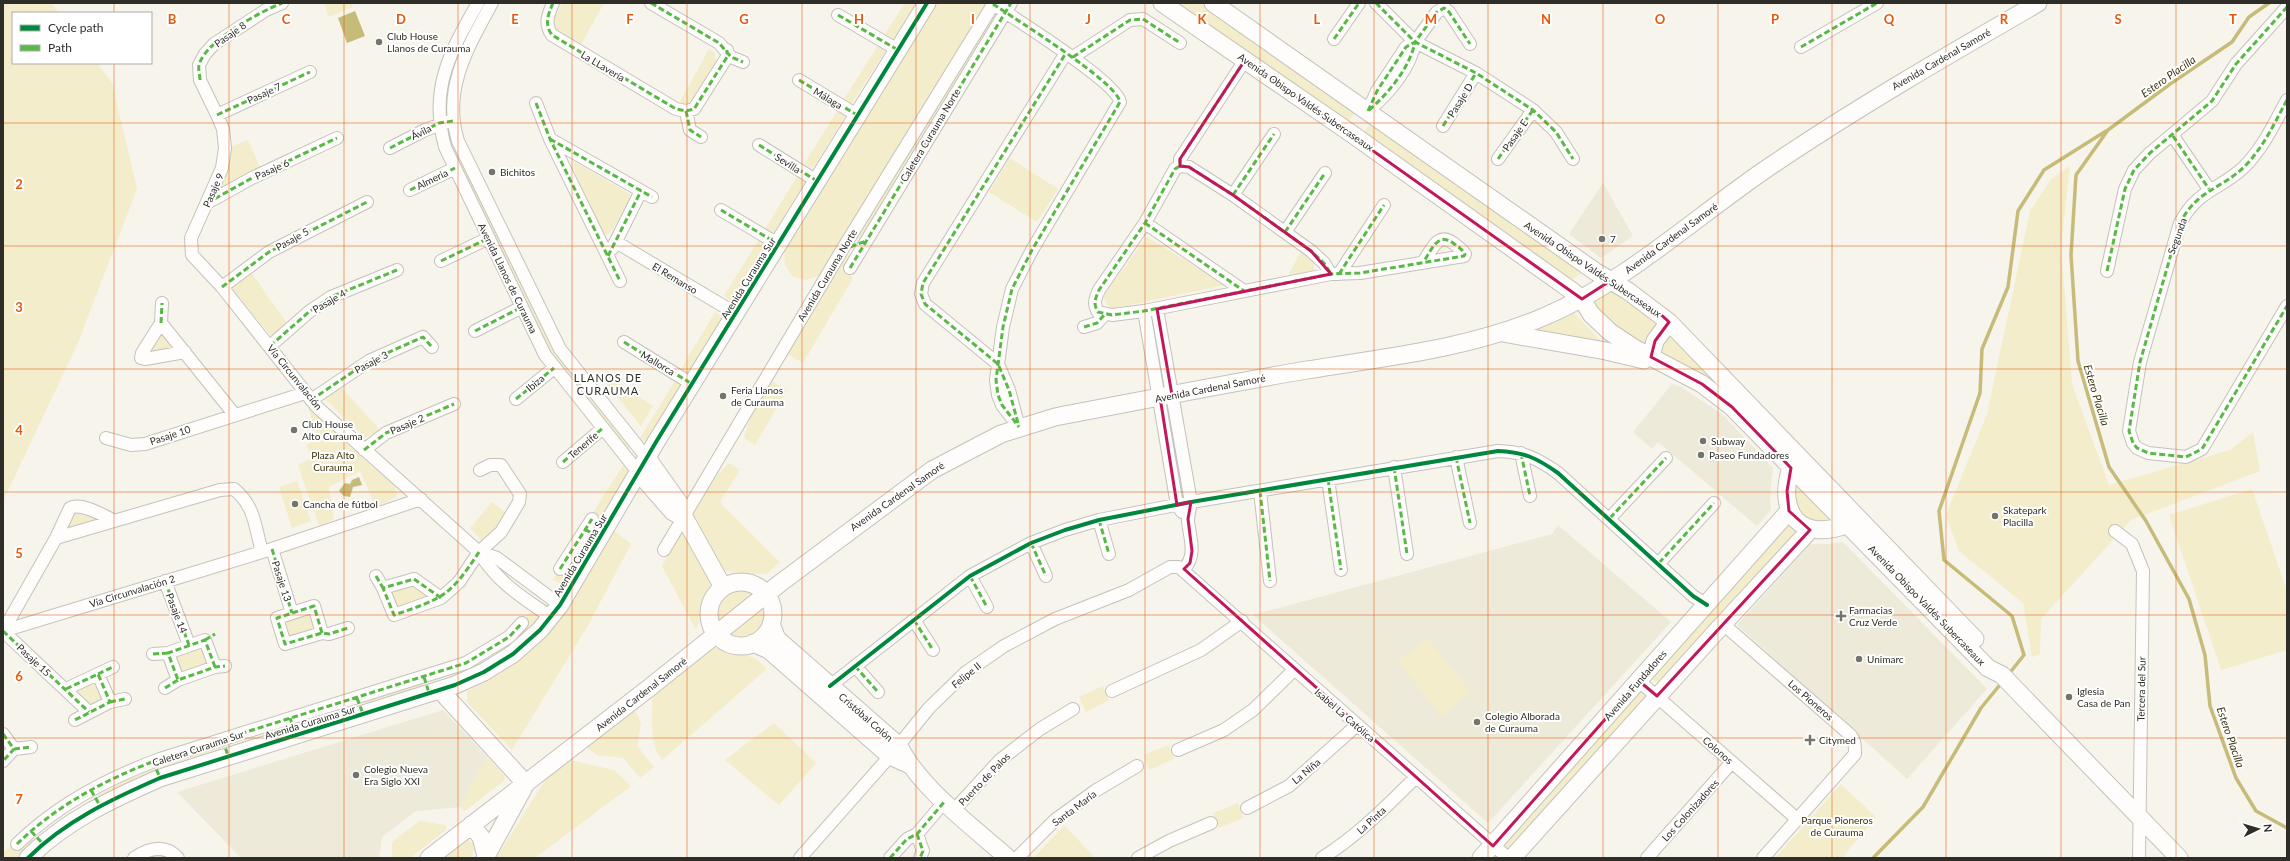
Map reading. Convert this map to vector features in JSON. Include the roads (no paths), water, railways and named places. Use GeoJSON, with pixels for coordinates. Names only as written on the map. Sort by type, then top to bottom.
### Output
{"type":"FeatureCollection","features":[{"type":"Feature","properties":{"kind":"street","name":"Pasaje 8"},"geometry":{"type":"LineString","coordinates":[[200,80],[199,65],[205,54],[214,44],[266,10],[282,3]]}},
{"type":"Feature","properties":{"kind":"street","name":"Avenida Llanos de Curauma"},"geometry":{"type":"LineString","coordinates":[[478,3],[456,41],[443,75],[439,99],[439,123],[445,147],[545,355],[603,428],[679,503],[684,517],[723,587]]}},
{"type":"Feature","properties":{"kind":"street","name":"Avenida Llanos de Curauma"},"geometry":{"type":"LineString","coordinates":[[492,3],[468,47],[457,74],[453,97],[453,121],[462,151],[560,349],[642,465]]}},
{"type":"Feature","properties":{"kind":"street","name":"La LLavería"},"geometry":{"type":"LineString","coordinates":[[553,3],[547,17],[548,29],[552,35],[676,109],[686,112]]}},
{"type":"Feature","properties":{"kind":"street"},"geometry":{"type":"LineString","coordinates":[[651,3],[719,43],[731,57],[743,62]]}},
{"type":"Feature","properties":{"kind":"street","name":"Avenida Curauma Sur"},"geometry":{"type":"LineString","coordinates":[[28,858],[70,823],[100,806],[160,778],[470,679],[493,658],[528,641],[555,611],[592,534],[642,465],[927,3]]}},
{"type":"Feature","properties":{"kind":"street","name":"Avenida Obispo Valdés Subercaseaux"},"geometry":{"type":"LineString","coordinates":[[1162,3],[1352,134],[1582,299],[1591,314],[1610,332],[1651,357],[1702,384],[1732,407],[1988,668],[2002,675]]}},
{"type":"Feature","properties":{"kind":"street","name":"Avenida Obispo Valdés Subercaseaux"},"geometry":{"type":"LineString","coordinates":[[1213,3],[1610,281],[1628,291],[1669,322],[1985,648],[1995,660],[2002,675]]}},
{"type":"Feature","properties":{"kind":"street"},"geometry":{"type":"LineString","coordinates":[[1334,39],[1359,3]]}},
{"type":"Feature","properties":{"kind":"street"},"geometry":{"type":"LineString","coordinates":[[1376,3],[1415,42],[1476,73],[1532,110],[1556,132],[1574,159]]}},
{"type":"Feature","properties":{"kind":"street"},"geometry":{"type":"LineString","coordinates":[[1801,47],[1877,3]]}},
{"type":"Feature","properties":{"kind":"street","name":"Avenida Cardenal Samoré"},"geometry":{"type":"LineString","coordinates":[[429,858],[526,784],[848,531],[932,470],[984,442],[1019,427],[1055,418],[1166,396],[1449,346],[1502,333],[1542,318],[1582,299],[1610,281],[1770,166],[1876,97],[2038,3]]}},
{"type":"Feature","properties":{"kind":"street"},"geometry":{"type":"LineString","coordinates":[[994,4],[1008,8],[1114,91],[1119,98],[1119,107],[1032,250],[1012,289],[1003,327],[996,380],[998,395],[1002,405],[1019,427]]}},
{"type":"Feature","properties":{"kind":"street","name":"Avenida Curauma Norte"},"geometry":{"type":"LineString","coordinates":[[664,550],[842,250],[994,4]]}},
{"type":"Feature","properties":{"kind":"street"},"geometry":{"type":"LineString","coordinates":[[2107,271],[2125,189],[2134,170],[2150,153],[2173,136],[2212,100],[2236,64],[2287,7]]}},
{"type":"Feature","properties":{"kind":"street","name":"Caletera Curauma Norte"},"geometry":{"type":"LineString","coordinates":[[850,268],[1008,8]]}},
{"type":"Feature","properties":{"kind":"street"},"geometry":{"type":"LineString","coordinates":[[1352,134],[1368,112],[1376,91],[1406,47],[1415,42],[1437,12],[1444,8],[1449,12],[1470,44]]}},
{"type":"Feature","properties":{"kind":"street"},"geometry":{"type":"LineString","coordinates":[[838,15],[898,50]]}},
{"type":"Feature","properties":{"kind":"street"},"geometry":{"type":"LineString","coordinates":[[998,364],[925,304],[921,294],[923,283],[1069,55],[1130,20],[1136,19],[1143,19],[1180,43]]}},
{"type":"Feature","properties":{"kind":"street"},"geometry":{"type":"LineString","coordinates":[[701,137],[690,130],[686,112],[694,109],[699,102],[727,57],[726,50]]}},
{"type":"Feature","properties":{"kind":"street"},"geometry":{"type":"LineString","coordinates":[[1180,166],[1180,160],[1245,60]]}},
{"type":"Feature","properties":{"kind":"street","name":"Pasaje 7"},"geometry":{"type":"LineString","coordinates":[[218,115],[310,72]]}},
{"type":"Feature","properties":{"kind":"street","name":"Pasaje D"},"geometry":{"type":"LineString","coordinates":[[1443,126],[1476,73]]}},
{"type":"Feature","properties":{"kind":"street","name":"Pasaje 9"},"geometry":{"type":"LineString","coordinates":[[192,255],[191,238],[222,168],[225,148],[223,129],[218,115],[200,80]]}},
{"type":"Feature","properties":{"kind":"street","name":"Málaga"},"geometry":{"type":"LineString","coordinates":[[799,80],[857,115]]}},
{"type":"Feature","properties":{"kind":"street","name":"Segunda"},"geometry":{"type":"LineString","coordinates":[[2287,100],[2263,145],[2252,159],[2232,177],[2209,189],[2190,207],[2180,223],[2140,362],[2129,431],[2133,443],[2138,448],[2148,453],[2191,455],[2206,444],[2287,306]]}},
{"type":"Feature","properties":{"kind":"street"},"geometry":{"type":"LineString","coordinates":[[536,103],[550,139],[620,281]]}},
{"type":"Feature","properties":{"kind":"street","name":"Pasaje E"},"geometry":{"type":"LineString","coordinates":[[1498,159],[1532,110]]}},
{"type":"Feature","properties":{"kind":"street","name":"Ávila"},"geometry":{"type":"LineString","coordinates":[[390,148],[439,123],[453,121]]}},
{"type":"Feature","properties":{"kind":"street"},"geometry":{"type":"LineString","coordinates":[[1233,195],[1274,134]]}},
{"type":"Feature","properties":{"kind":"street"},"geometry":{"type":"LineString","coordinates":[[2173,136],[2209,189]]}},
{"type":"Feature","properties":{"kind":"street","name":"Pasaje 6"},"geometry":{"type":"LineString","coordinates":[[207,203],[252,178],[337,138]]}},
{"type":"Feature","properties":{"kind":"street"},"geometry":{"type":"LineString","coordinates":[[550,139],[652,196]]}},
{"type":"Feature","properties":{"kind":"street","name":"Sevilla"},"geometry":{"type":"LineString","coordinates":[[759,145],[817,181]]}},
{"type":"Feature","properties":{"kind":"street"},"geometry":{"type":"LineString","coordinates":[[1335,274],[1324,263],[1285,232],[1233,195],[1189,167],[1180,166],[1174,169],[1145,223],[1095,299],[1094,307],[1098,312],[1104,315],[1144,311],[1335,274],[1360,272],[1424,261]]}},
{"type":"Feature","properties":{"kind":"street","name":"Almeria"},"geometry":{"type":"LineString","coordinates":[[410,190],[455,168]]}},
{"type":"Feature","properties":{"kind":"street"},"geometry":{"type":"LineString","coordinates":[[1285,232],[1325,173]]}},
{"type":"Feature","properties":{"kind":"street"},"geometry":{"type":"LineString","coordinates":[[608,256],[641,191]]}},
{"type":"Feature","properties":{"kind":"street","name":"Pasaje 5"},"geometry":{"type":"LineString","coordinates":[[222,287],[269,252],[367,202]]}},
{"type":"Feature","properties":{"kind":"street"},"geometry":{"type":"LineString","coordinates":[[1335,274],[1384,205]]}},
{"type":"Feature","properties":{"kind":"street"},"geometry":{"type":"LineString","coordinates":[[720,210],[778,244]]}},
{"type":"Feature","properties":{"kind":"street"},"geometry":{"type":"LineString","coordinates":[[1145,223],[1244,291]]}},
{"type":"Feature","properties":{"kind":"street"},"geometry":{"type":"LineString","coordinates":[[441,261],[489,238]]}},
{"type":"Feature","properties":{"kind":"street"},"geometry":{"type":"LineString","coordinates":[[842,250],[866,241]]}},
{"type":"Feature","properties":{"kind":"street","name":"El Remanso"},"geometry":{"type":"LineString","coordinates":[[616,242],[735,314]]}},
{"type":"Feature","properties":{"kind":"street","name":"Vía Circunvalación"},"geometry":{"type":"LineString","coordinates":[[192,255],[222,287],[308,396],[364,450],[479,552]]}},
{"type":"Feature","properties":{"kind":"street","name":"Pasaje 4"},"geometry":{"type":"LineString","coordinates":[[270,346],[310,311],[331,297],[397,270]]}},
{"type":"Feature","properties":{"kind":"street"},"geometry":{"type":"LineString","coordinates":[[162,303],[161,324],[142,353],[141,358],[145,359],[185,352]]}},
{"type":"Feature","properties":{"kind":"street"},"geometry":{"type":"LineString","coordinates":[[475,331],[522,307]]}},
{"type":"Feature","properties":{"kind":"street"},"geometry":{"type":"LineString","coordinates":[[1157,309],[1177,505],[1188,519]]}},
{"type":"Feature","properties":{"kind":"street"},"geometry":{"type":"LineString","coordinates":[[1144,311],[1191,502],[1188,519],[1192,551],[1190,563],[1184,569]]}},
{"type":"Feature","properties":{"kind":"street"},"geometry":{"type":"LineString","coordinates":[[1084,327],[1097,324],[1104,315]]}},
{"type":"Feature","properties":{"kind":"street"},"geometry":{"type":"LineString","coordinates":[[1651,357],[1655,341],[1669,322]]}},
{"type":"Feature","properties":{"kind":"street"},"geometry":{"type":"LineString","coordinates":[[161,324],[234,414]]}},
{"type":"Feature","properties":{"kind":"street"},"geometry":{"type":"LineString","coordinates":[[1502,333],[1606,351],[1677,370]]}},
{"type":"Feature","properties":{"kind":"street","name":"Pasaje 3"},"geometry":{"type":"LineString","coordinates":[[308,396],[369,361],[423,337],[432,347]]}},
{"type":"Feature","properties":{"kind":"street","name":"Mallorca"},"geometry":{"type":"LineString","coordinates":[[624,342],[692,384]]}},
{"type":"Feature","properties":{"kind":"street","name":"Ibiza"},"geometry":{"type":"LineString","coordinates":[[516,399],[554,368]]}},
{"type":"Feature","properties":{"kind":"street","name":"Pasaje 10"},"geometry":{"type":"LineString","coordinates":[[106,438],[130,445],[145,444],[234,414],[308,396]]}},
{"type":"Feature","properties":{"kind":"street","name":"Pasaje 2"},"geometry":{"type":"LineString","coordinates":[[364,450],[386,433],[454,404]]}},
{"type":"Feature","properties":{"kind":"street","name":"Tenerife"},"geometry":{"type":"LineString","coordinates":[[563,462],[603,428]]}},
{"type":"Feature","properties":{"kind":"street"},"geometry":{"type":"LineString","coordinates":[[830,686],[970,576],[1031,544],[1064,530],[1099,520],[1191,502],[1394,467],[1498,451],[1521,453],[1537,458],[1558,473],[1610,518],[1693,596],[1706,605]]}},
{"type":"Feature","properties":{"kind":"street"},"geometry":{"type":"LineString","coordinates":[[1521,453],[1530,496]]}},
{"type":"Feature","properties":{"kind":"street"},"geometry":{"type":"LineString","coordinates":[[1456,457],[1470,523]]}},
{"type":"Feature","properties":{"kind":"street"},"geometry":{"type":"LineString","coordinates":[[1610,518],[1666,458]]}},
{"type":"Feature","properties":{"kind":"street"},"geometry":{"type":"LineString","coordinates":[[376,576],[383,588],[394,615],[441,598],[459,582],[479,552],[501,532],[519,502],[520,494],[501,466],[490,465],[480,470]]}},
{"type":"Feature","properties":{"kind":"street"},"geometry":{"type":"LineString","coordinates":[[1394,467],[1408,554]]}},
{"type":"Feature","properties":{"kind":"street"},"geometry":{"type":"LineString","coordinates":[[1791,468],[1787,491],[1789,511],[1799,522],[1810,530],[1822,531],[1848,524]]}},
{"type":"Feature","properties":{"kind":"street"},"geometry":{"type":"LineString","coordinates":[[1328,479],[1341,570]]}},
{"type":"Feature","properties":{"kind":"street"},"geometry":{"type":"LineString","coordinates":[[56,538],[220,490],[234,489],[245,498],[267,550]]}},
{"type":"Feature","properties":{"kind":"street"},"geometry":{"type":"LineString","coordinates":[[1260,491],[1270,581]]}},
{"type":"Feature","properties":{"kind":"street","name":"Vía Circunvalación 2"},"geometry":{"type":"LineString","coordinates":[[3,631],[267,550],[421,499]]}},
{"type":"Feature","properties":{"kind":"street"},"geometry":{"type":"LineString","coordinates":[[1659,563],[1714,503]]}},
{"type":"Feature","properties":{"kind":"street"},"geometry":{"type":"LineString","coordinates":[[3,631],[56,538],[68,512],[74,506],[115,521]]}},
{"type":"Feature","properties":{"kind":"street","name":"Avenida Fundadores"},"geometry":{"type":"LineString","coordinates":[[1481,858],[1789,511]]}},
{"type":"Feature","properties":{"kind":"street"},"geometry":{"type":"LineString","coordinates":[[560,569],[592,534],[592,518]]}},
{"type":"Feature","properties":{"kind":"street"},"geometry":{"type":"LineString","coordinates":[[1099,520],[1110,554]]}},
{"type":"Feature","properties":{"kind":"street"},"geometry":{"type":"LineString","coordinates":[[1512,858],[1722,624],[1810,530]]}},
{"type":"Feature","properties":{"kind":"street","name":"Tercera del Sur"},"geometry":{"type":"LineString","coordinates":[[2115,531],[2132,544],[2143,571],[2139,858]]}},
{"type":"Feature","properties":{"kind":"street"},"geometry":{"type":"LineString","coordinates":[[1031,544],[1046,576]]}},
{"type":"Feature","properties":{"kind":"street","name":"Pasaje 13"},"geometry":{"type":"LineString","coordinates":[[267,550],[292,613]]}},
{"type":"Feature","properties":{"kind":"street"},"geometry":{"type":"LineString","coordinates":[[479,552],[498,558],[555,611]]}},
{"type":"Feature","properties":{"kind":"street","name":"Felipe II"},"geometry":{"type":"LineString","coordinates":[[800,858],[894,751],[929,708],[960,678],[1004,646],[1055,619],[1129,590],[1170,567],[1179,567],[1184,569]]}},
{"type":"Feature","properties":{"kind":"street","name":"Isabel La Católica"},"geometry":{"type":"LineString","coordinates":[[1184,569],[1294,670],[1508,858]]}},
{"type":"Feature","properties":{"kind":"street"},"geometry":{"type":"LineString","coordinates":[[970,576],[987,608]]}},
{"type":"Feature","properties":{"kind":"street"},"geometry":{"type":"LineString","coordinates":[[383,588],[414,579],[441,598]]}},
{"type":"Feature","properties":{"kind":"street","name":"Pasaje 14"},"geometry":{"type":"LineString","coordinates":[[165,581],[190,645]]}},
{"type":"Feature","properties":{"kind":"street"},"geometry":{"type":"LineString","coordinates":[[734,582],[746,582],[757,586],[766,594],[771,605],[771,624],[764,635],[754,643],[734,644],[717,634],[710,622],[709,609],[714,596],[723,587],[734,582]]}},
{"type":"Feature","properties":{"kind":"street","name":"Pasaje 13"},"geometry":{"type":"LineString","coordinates":[[322,633],[314,606],[277,618],[285,644],[322,633],[329,634],[348,628]]}},
{"type":"Feature","properties":{"kind":"street"},"geometry":{"type":"LineString","coordinates":[[914,620],[932,650]]}},
{"type":"Feature","properties":{"kind":"street"},"geometry":{"type":"LineString","coordinates":[[1112,691],[1201,650],[1242,621]]}},
{"type":"Feature","properties":{"kind":"street","name":"Caletera Curauma Sur"},"geometry":{"type":"LineString","coordinates":[[17,844],[31,831],[91,790],[154,761],[466,663],[493,658],[522,623]]}},
{"type":"Feature","properties":{"kind":"street","name":"Cristóbal Colón"},"geometry":{"type":"LineString","coordinates":[[771,624],[777,639],[830,686],[950,806],[1008,858]]}},
{"type":"Feature","properties":{"kind":"street","name":"Los Pioneros"},"geometry":{"type":"LineString","coordinates":[[1722,624],[1853,737],[1855,754],[1763,858]]}},
{"type":"Feature","properties":{"kind":"street","name":"Pasaje 15"},"geometry":{"type":"LineString","coordinates":[[3,631],[89,712]]}},
{"type":"Feature","properties":{"kind":"street","name":"Pasaje 14"},"geometry":{"type":"LineString","coordinates":[[153,654],[168,653],[210,637],[220,666],[178,680],[165,688]]}},
{"type":"Feature","properties":{"kind":"street","name":"Cristóbal Colón"},"geometry":{"type":"LineString","coordinates":[[754,643],[769,650],[894,751]]}},
{"type":"Feature","properties":{"kind":"street"},"geometry":{"type":"LineString","coordinates":[[168,653],[178,680]]}},
{"type":"Feature","properties":{"kind":"street"},"geometry":{"type":"LineString","coordinates":[[855,666],[878,692]]}},
{"type":"Feature","properties":{"kind":"street"},"geometry":{"type":"LineString","coordinates":[[66,689],[113,667]]}},
{"type":"Feature","properties":{"kind":"street"},"geometry":{"type":"LineString","coordinates":[[1178,750],[1224,730],[1253,710],[1294,670]]}},
{"type":"Feature","properties":{"kind":"street"},"geometry":{"type":"LineString","coordinates":[[98,674],[110,702]]}},
{"type":"Feature","properties":{"kind":"street"},"geometry":{"type":"LineString","coordinates":[[2002,675],[2179,858]]}},
{"type":"Feature","properties":{"kind":"street"},"geometry":{"type":"LineString","coordinates":[[424,677],[435,691],[526,784],[486,857]]}},
{"type":"Feature","properties":{"kind":"street","name":"Colonos"},"geometry":{"type":"LineString","coordinates":[[1639,681],[1797,819]]}},
{"type":"Feature","properties":{"kind":"street"},"geometry":{"type":"LineString","coordinates":[[357,698],[363,714]]}},
{"type":"Feature","properties":{"kind":"street"},"geometry":{"type":"LineString","coordinates":[[75,720],[110,702],[125,699]]}},
{"type":"Feature","properties":{"kind":"street","name":"Puerto de Palos"},"geometry":{"type":"LineString","coordinates":[[890,858],[907,839],[917,834],[950,806],[1000,760],[1040,729],[1073,709]]}},
{"type":"Feature","properties":{"kind":"street"},"geometry":{"type":"LineString","coordinates":[[290,718],[296,735]]}},
{"type":"Feature","properties":{"kind":"street","name":"La Niña"},"geometry":{"type":"LineString","coordinates":[[1248,808],[1288,786],[1357,725]]}},
{"type":"Feature","properties":{"kind":"street"},"geometry":{"type":"LineString","coordinates":[[3,734],[14,749]]}},
{"type":"Feature","properties":{"kind":"street"},"geometry":{"type":"LineString","coordinates":[[223,740],[228,756]]}},
{"type":"Feature","properties":{"kind":"street"},"geometry":{"type":"LineString","coordinates":[[3,761],[14,749],[31,747]]}},
{"type":"Feature","properties":{"kind":"street"},"geometry":{"type":"LineString","coordinates":[[154,761],[160,778]]}},
{"type":"Feature","properties":{"kind":"street","name":"Los Colonizadores"},"geometry":{"type":"LineString","coordinates":[[1647,858],[1732,762]]}},
{"type":"Feature","properties":{"kind":"street","name":"Santa María"},"geometry":{"type":"LineString","coordinates":[[1016,858],[1055,820],[1095,791],[1137,766]]}},
{"type":"Feature","properties":{"kind":"street","name":"La Pinta"},"geometry":{"type":"LineString","coordinates":[[1322,858],[1369,824],[1416,777]]}},
{"type":"Feature","properties":{"kind":"street"},"geometry":{"type":"LineString","coordinates":[[91,790],[100,806]]}},
{"type":"Feature","properties":{"kind":"street"},"geometry":{"type":"LineString","coordinates":[[1138,858],[1169,841],[1211,823]]}},
{"type":"Feature","properties":{"kind":"street"},"geometry":{"type":"LineString","coordinates":[[471,825],[481,837],[486,857]]}},
{"type":"Feature","properties":{"kind":"street"},"geometry":{"type":"LineString","coordinates":[[31,831],[43,844]]}},
{"type":"Feature","properties":{"kind":"street"},"geometry":{"type":"LineString","coordinates":[[917,834],[923,851],[920,858]]}},
{"type":"Feature","properties":{"kind":"street"},"geometry":{"type":"LineString","coordinates":[[134,858],[145,852],[162,848],[173,852],[178,858]]}},
{"type":"Feature","properties":{"kind":"waterway","name":"Estero Placilla"},"geometry":{"type":"LineString","coordinates":[[2269,3],[2249,17],[2232,42],[2170,84],[2108,130],[2076,175],[2071,255],[2078,361],[2109,467],[2146,521],[2189,599],[2205,655],[2210,706],[2236,778],[2256,811],[2287,828]]}},
{"type":"Feature","properties":{"kind":"waterway"},"geometry":{"type":"LineString","coordinates":[[2008,675],[2024,655],[2012,616],[1944,560],[1939,511],[1980,393],[1982,349],[2008,287],[2018,211],[2044,170],[2106,131]]}},
{"type":"Feature","properties":{"kind":"waterway"},"geometry":{"type":"LineString","coordinates":[[1873,858],[1923,807],[1981,708],[2003,681]]}},
{"type":"Feature","properties":{"kind":"place","name":"Club House Llanos de Curauma"},"geometry":{"type":"Point","coordinates":[379,42]}},
{"type":"Feature","properties":{"kind":"place","name":"Bichitos"},"geometry":{"type":"Point","coordinates":[492,172]}},
{"type":"Feature","properties":{"kind":"place","name":"7"},"geometry":{"type":"Point","coordinates":[1602,239]}},
{"type":"Feature","properties":{"kind":"place","name":"Feria Llanos de Curauma"},"geometry":{"type":"Point","coordinates":[723,396]}},
{"type":"Feature","properties":{"kind":"place","name":"Club House Alto Curauma"},"geometry":{"type":"Point","coordinates":[294,430]}},
{"type":"Feature","properties":{"kind":"place","name":"Subway"},"geometry":{"type":"Point","coordinates":[1703,441]}},
{"type":"Feature","properties":{"kind":"place","name":"Paseo Fundadores"},"geometry":{"type":"Point","coordinates":[1701,455]}},
{"type":"Feature","properties":{"kind":"place","name":"Cancha de fútbol"},"geometry":{"type":"Point","coordinates":[295,504]}},
{"type":"Feature","properties":{"kind":"place","name":"Skatepark Placilla"},"geometry":{"type":"Point","coordinates":[1995,516]}},
{"type":"Feature","properties":{"kind":"place","name":"Farmacias Cruz Verde"},"geometry":{"type":"Point","coordinates":[1841,616]}},
{"type":"Feature","properties":{"kind":"place","name":"Unimarc"},"geometry":{"type":"Point","coordinates":[1859,659]}},
{"type":"Feature","properties":{"kind":"place","name":"Iglesia Casa de Pan"},"geometry":{"type":"Point","coordinates":[2069,697]}},
{"type":"Feature","properties":{"kind":"place","name":"Colegio Alborada de Curauma"},"geometry":{"type":"Point","coordinates":[1477,722]}},
{"type":"Feature","properties":{"kind":"place","name":"Citymed"},"geometry":{"type":"Point","coordinates":[1810,740]}},
{"type":"Feature","properties":{"kind":"place","name":"Colegio Nueva Era Siglo XXI"},"geometry":{"type":"Point","coordinates":[356,775]}},
{"type":"Feature","properties":{"kind":"district","name":"LLANOS DE CURAUMA"},"geometry":{"type":"Point","coordinates":[608,383]}},
{"type":"Feature","properties":{"kind":"park label","name":"Plaza Alto Curauma"},"geometry":{"type":"Point","coordinates":[333,460]}},
{"type":"Feature","properties":{"kind":"park label","name":"Parque Pioneros de Curauma"},"geometry":{"type":"Point","coordinates":[1837,826]}}]}
